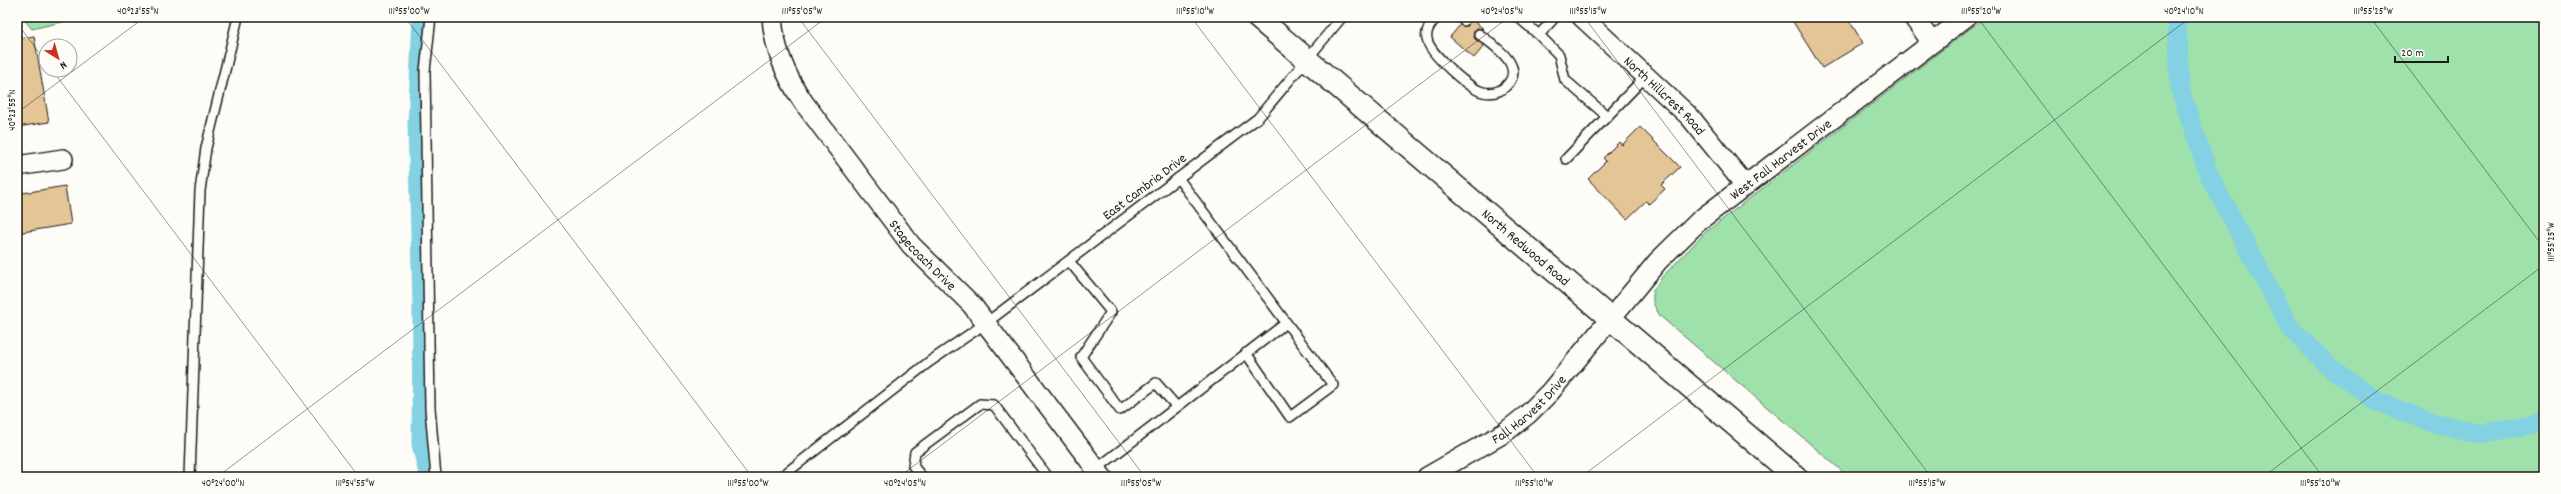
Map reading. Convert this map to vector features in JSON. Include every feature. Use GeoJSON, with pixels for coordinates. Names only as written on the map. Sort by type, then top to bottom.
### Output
{"type":"FeatureCollection","features":[{"type":"Feature","properties":{"kind":"main road","name":"North Redwood Road"},"geometry":{"type":"LineString","coordinates":[[1257,17],[1796,477]]}},
{"type":"Feature","properties":{"kind":"street","name":"Stagecoach Drive"},"geometry":{"type":"LineString","coordinates":[[772,17],[778,54],[793,88],[911,245],[959,291],[986,323],[1095,474]]}},
{"type":"Feature","properties":{"kind":"street","name":"North Hillcrest Road"},"geometry":{"type":"LineString","coordinates":[[1582,17],[1690,117],[1741,180]]}},
{"type":"Feature","properties":{"kind":"street"},"geometry":{"type":"LineString","coordinates":[[1913,17],[1928,37]]}},
{"type":"Feature","properties":{"kind":"street","name":"West Fall Harvest Drive"},"geometry":{"type":"LineString","coordinates":[[1611,319],[1658,261],[1700,220],[1966,17]]}},
{"type":"Feature","properties":{"kind":"street"},"geometry":{"type":"LineString","coordinates":[[17,166],[63,159]]}},
{"type":"Feature","properties":{"kind":"street","name":"Fall Harvest Drive"},"geometry":{"type":"LineString","coordinates":[[1427,477],[1504,432],[1528,414],[1611,319]]}},
{"type":"Feature","properties":{"kind":"lane"},"geometry":{"type":"LineString","coordinates":[[190,477],[200,191],[206,148],[238,17]]}},
{"type":"Feature","properties":{"kind":"lane"},"geometry":{"type":"LineString","coordinates":[[431,17],[425,71],[430,408],[436,477]]}},
{"type":"Feature","properties":{"kind":"lane","name":"East Cambria Drive"},"geometry":{"type":"LineString","coordinates":[[781,477],[929,362],[986,323],[1258,118],[1308,60],[1342,17]]}},
{"type":"Feature","properties":{"kind":"lane"},"geometry":{"type":"LineString","coordinates":[[1436,17],[1427,32],[1427,43],[1432,52],[1474,88],[1492,93],[1508,85],[1512,73],[1511,64],[1504,55],[1479,34]]}},
{"type":"Feature","properties":{"kind":"lane"},"geometry":{"type":"LineString","coordinates":[[1518,17],[1559,55],[1562,62],[1565,80],[1607,116]]}},
{"type":"Feature","properties":{"kind":"lane"},"geometry":{"type":"LineString","coordinates":[[1539,35],[1555,17]]}},
{"type":"Feature","properties":{"kind":"lane"},"geometry":{"type":"LineString","coordinates":[[1566,159],[1646,76]]}},
{"type":"Feature","properties":{"kind":"lane"},"geometry":{"type":"LineString","coordinates":[[1178,178],[1333,385],[1290,417],[1246,353]]}},
{"type":"Feature","properties":{"kind":"lane"},"geometry":{"type":"LineString","coordinates":[[1069,261],[1111,312],[1081,357],[1094,375],[1120,410],[1156,383],[1177,407]]}},
{"type":"Feature","properties":{"kind":"lane"},"geometry":{"type":"LineString","coordinates":[[1095,474],[1177,407],[1286,323]]}},
{"type":"Feature","properties":{"kind":"lane"},"geometry":{"type":"LineString","coordinates":[[922,477],[913,466],[915,452],[980,404],[994,405],[1048,477]]}},
{"type":"Feature","properties":{"kind":"green space"},"geometry":{"type":"Polygon","coordinates":[[[22,17],[83,17],[32,29],[22,17]]]}},
{"type":"Feature","properties":{"kind":"green space"},"geometry":{"type":"Polygon","coordinates":[[[1985,17],[2544,17],[2544,477],[1849,477],[1660,316],[1653,303],[1653,290],[1663,276],[1706,232],[1985,17]]]}},
{"type":"Feature","properties":{"kind":"building"},"geometry":{"type":"Polygon","coordinates":[[[1468,17],[1484,29],[1477,28],[1473,33],[1475,39],[1484,46],[1474,58],[1450,37],[1460,25],[1468,26],[1468,17]]]}},
{"type":"Feature","properties":{"kind":"building"},"geometry":{"type":"Polygon","coordinates":[[[1790,17],[1847,17],[1863,43],[1822,68],[1790,17]]]}},
{"type":"Feature","properties":{"kind":"building"},"geometry":{"type":"Polygon","coordinates":[[[34,36],[38,59],[38,78],[41,78],[49,122],[17,127],[17,39],[34,36]]]}},
{"type":"Feature","properties":{"kind":"building"},"geometry":{"type":"Polygon","coordinates":[[[1640,127],[1680,167],[1661,185],[1665,189],[1649,204],[1646,201],[1627,219],[1588,179],[1606,161],[1603,158],[1619,142],[1622,145],[1640,127]]]}},
{"type":"Feature","properties":{"kind":"building"},"geometry":{"type":"Polygon","coordinates":[[[65,186],[71,224],[17,233],[17,194],[65,186]]]}},
{"type":"Feature","properties":{"kind":"waterway"},"geometry":{"type":"LineString","coordinates":[[422,17],[417,125],[422,305],[421,444],[429,477]]}},
{"type":"Feature","properties":{"kind":"waterway"},"geometry":{"type":"LineString","coordinates":[[2177,17],[2180,90],[2209,175],[2290,328],[2330,367],[2378,402],[2428,421],[2480,434],[2544,422]]}}]}
